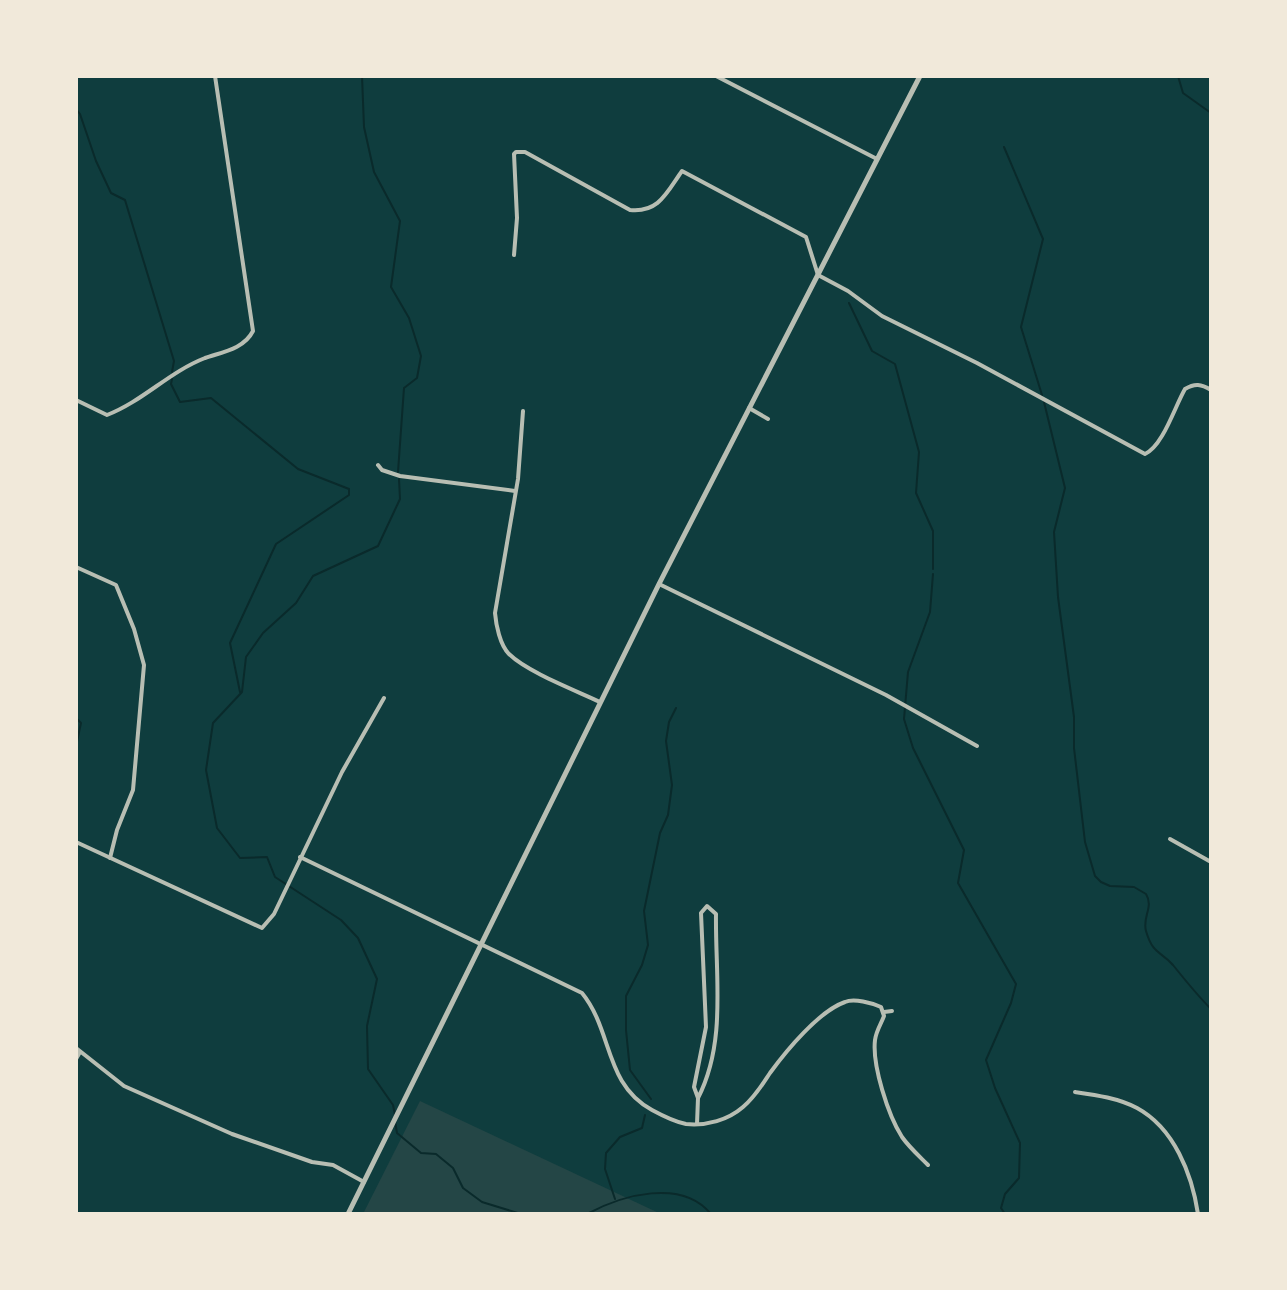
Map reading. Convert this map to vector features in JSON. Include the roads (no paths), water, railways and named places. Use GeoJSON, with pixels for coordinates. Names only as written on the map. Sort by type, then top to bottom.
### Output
{"type":"FeatureCollection","features":[{"type":"Feature","properties":{"kind":"street"},"geometry":{"type":"LineString","coordinates":[[76,400],[107,415],[125,408],[178,370],[237,347],[250,338],[253,331],[215,76]]}},
{"type":"Feature","properties":{"kind":"street"},"geometry":{"type":"LineString","coordinates":[[716,76],[877,159]]}},
{"type":"Feature","properties":{"kind":"street"},"geometry":{"type":"LineString","coordinates":[[348,1214],[659,584],[920,76]]}},
{"type":"Feature","properties":{"kind":"street"},"geometry":{"type":"LineString","coordinates":[[514,255],[517,218],[514,154],[522,151],[630,210],[659,205],[682,171],[806,237],[818,275],[848,291],[882,316],[977,363],[1145,454],[1159,442],[1185,389],[1192,384],[1211,390]]}},
{"type":"Feature","properties":{"kind":"street"},"geometry":{"type":"LineString","coordinates":[[749,408],[768,419]]}},
{"type":"Feature","properties":{"kind":"street"},"geometry":{"type":"LineString","coordinates":[[523,411],[516,491],[495,613],[501,638],[508,653],[516,659],[600,702]]}},
{"type":"Feature","properties":{"kind":"street"},"geometry":{"type":"LineString","coordinates":[[378,465],[382,470],[400,476],[516,491]]}},
{"type":"Feature","properties":{"kind":"street"},"geometry":{"type":"LineString","coordinates":[[76,567],[116,585],[134,629],[144,665],[133,790],[110,858]]}},
{"type":"Feature","properties":{"kind":"street"},"geometry":{"type":"LineString","coordinates":[[659,584],[896,700],[977,746]]}},
{"type":"Feature","properties":{"kind":"street"},"geometry":{"type":"LineString","coordinates":[[76,842],[262,928],[274,914],[342,772],[384,698]]}},
{"type":"Feature","properties":{"kind":"street"},"geometry":{"type":"LineString","coordinates":[[1170,839],[1211,862]]}},
{"type":"Feature","properties":{"kind":"street"},"geometry":{"type":"LineString","coordinates":[[300,857],[582,993],[597,1016],[625,1088],[641,1104],[685,1124],[716,1122],[744,1106],[803,1035],[846,1001],[876,1004],[884,1012]]}},
{"type":"Feature","properties":{"kind":"street"},"geometry":{"type":"LineString","coordinates":[[697,1124],[698,1098],[694,1087],[706,1027],[701,913],[707,906],[716,914],[717,1025],[705,1085],[698,1098]]}},
{"type":"Feature","properties":{"kind":"street"},"geometry":{"type":"LineString","coordinates":[[884,1012],[892,1011]]}},
{"type":"Feature","properties":{"kind":"street"},"geometry":{"type":"LineString","coordinates":[[884,1012],[875,1048],[883,1090],[903,1139],[928,1165]]}},
{"type":"Feature","properties":{"kind":"street"},"geometry":{"type":"LineString","coordinates":[[76,1059],[78,1050],[124,1086],[147,1097],[268,1148],[312,1162],[333,1165],[364,1182]]}},
{"type":"Feature","properties":{"kind":"street"},"geometry":{"type":"LineString","coordinates":[[1075,1092],[1104,1096],[1137,1108],[1166,1134],[1179,1152],[1198,1214]]}},
{"type":"Feature","properties":{"kind":"waterway"},"geometry":{"type":"LineString","coordinates":[[362,76],[364,127],[374,172],[400,221],[391,287],[409,318],[421,356],[417,378],[404,388],[398,472]]}},
{"type":"Feature","properties":{"kind":"waterway"},"geometry":{"type":"LineString","coordinates":[[1178,76],[1183,93],[1211,113]]}},
{"type":"Feature","properties":{"kind":"waterway"},"geometry":{"type":"LineString","coordinates":[[76,109],[111,193],[125,200],[174,361],[172,372]]}},
{"type":"Feature","properties":{"kind":"waterway"},"geometry":{"type":"LineString","coordinates":[[1004,147],[1043,239],[1021,327],[1042,395]]}},
{"type":"Feature","properties":{"kind":"waterway"},"geometry":{"type":"LineString","coordinates":[[849,303],[872,351],[895,364],[919,452],[916,493],[933,531],[933,569]]}},
{"type":"Feature","properties":{"kind":"waterway"},"geometry":{"type":"LineString","coordinates":[[172,379],[171,384],[180,402],[211,398],[298,469],[349,489],[349,495],[276,544],[230,643],[240,692]]}},
{"type":"Feature","properties":{"kind":"waterway"},"geometry":{"type":"LineString","coordinates":[[1044,402],[1065,488],[1054,532],[1058,597],[1074,717],[1074,748],[1085,842],[1095,876],[1101,882],[1110,886],[1134,887],[1146,894],[1149,903],[1145,926],[1151,944],[1211,1009]]}},
{"type":"Feature","properties":{"kind":"waterway"},"geometry":{"type":"LineString","coordinates":[[395,1115],[393,1105],[368,1069],[367,1026],[377,979],[358,938],[341,920],[275,877],[267,857],[240,858],[217,828],[206,770],[213,723],[242,692],[246,657],[263,633],[296,603],[313,576],[378,546],[400,499],[399,479]]}},
{"type":"Feature","properties":{"kind":"waterway"},"geometry":{"type":"LineString","coordinates":[[933,574],[930,612],[908,672],[904,719],[913,748],[964,850],[958,883],[1016,984],[986,1060],[1020,1143],[1019,1178],[1005,1194],[1001,1208],[1005,1214]]}},
{"type":"Feature","properties":{"kind":"waterway"},"geometry":{"type":"LineString","coordinates":[[651,1099],[630,1070],[626,996],[642,965],[648,945],[644,911],[660,833],[668,815],[672,785],[666,741],[669,722],[676,708]]}},
{"type":"Feature","properties":{"kind":"waterway"},"geometry":{"type":"LineString","coordinates":[[76,718],[81,723],[76,746]]}},
{"type":"Feature","properties":{"kind":"waterway"},"geometry":{"type":"LineString","coordinates":[[615,1199],[605,1169],[606,1153],[620,1137],[642,1128],[645,1115]]}},
{"type":"Feature","properties":{"kind":"waterway"},"geometry":{"type":"LineString","coordinates":[[395,1121],[397,1133],[421,1153],[436,1154],[453,1168],[463,1188],[482,1202],[521,1214]]}},
{"type":"Feature","properties":{"kind":"waterway"},"geometry":{"type":"LineString","coordinates":[[587,1214],[617,1201],[651,1193],[684,1196],[699,1203],[711,1214]]}}]}
